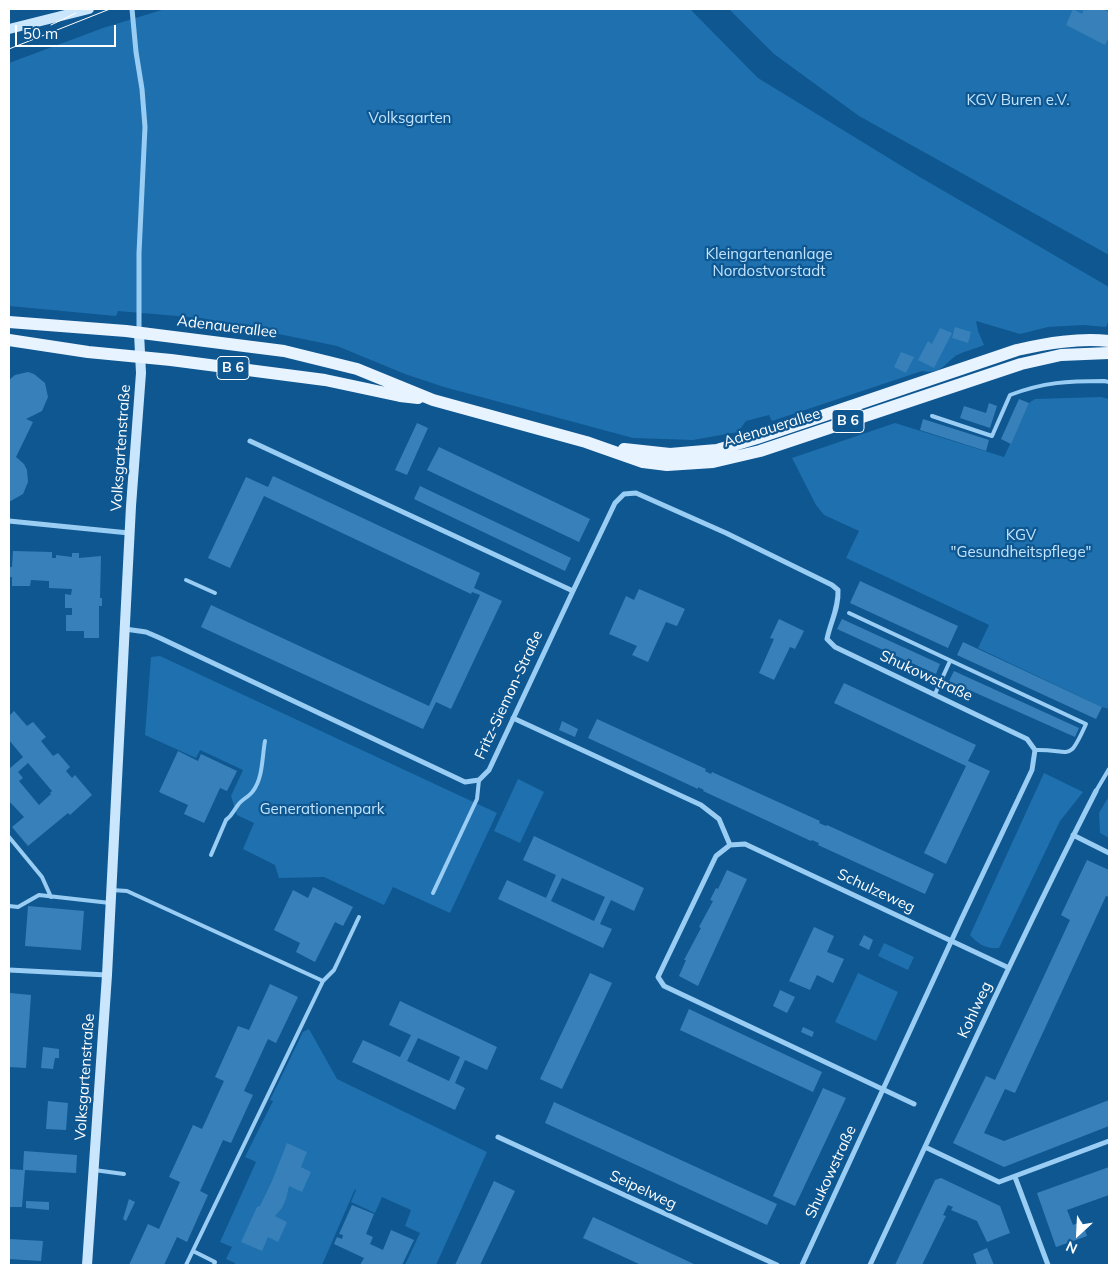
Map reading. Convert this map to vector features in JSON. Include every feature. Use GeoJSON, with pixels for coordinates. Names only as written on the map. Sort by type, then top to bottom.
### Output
{"type":"FeatureCollection","features":[{"type":"Feature","properties":{"kind":"main road"},"geometry":{"type":"LineString","coordinates":[[9,29],[89,9]]}},
{"type":"Feature","properties":{"kind":"main road","name":"Adenauerallee"},"geometry":{"type":"LineString","coordinates":[[9,322],[139,333],[284,351],[358,369],[433,400],[586,442],[643,462],[667,465],[720,461],[769,448],[1021,364],[1061,356],[1109,353]]}},
{"type":"Feature","properties":{"kind":"main road","name":"Volksgartenstraße"},"geometry":{"type":"LineString","coordinates":[[87,1265],[107,975],[133,465],[140,384],[139,333]]}},
{"type":"Feature","properties":{"kind":"main road","name":"Adenauerallee"},"geometry":{"type":"LineString","coordinates":[[9,340],[88,352],[171,360],[325,380],[400,396],[433,400]]}},
{"type":"Feature","properties":{"kind":"main road","name":"Adenauerallee"},"geometry":{"type":"LineString","coordinates":[[586,442],[641,452],[661,453],[717,450],[1017,350],[1074,340],[1109,340]]}},
{"type":"Feature","properties":{"kind":"street","name":"Volksgartenstraße"},"geometry":{"type":"LineString","coordinates":[[132,9],[145,127],[139,253],[139,333]]}},
{"type":"Feature","properties":{"kind":"street"},"geometry":{"type":"LineString","coordinates":[[250,440],[573,591]]}},
{"type":"Feature","properties":{"kind":"street","name":"Shukowstraße"},"geometry":{"type":"LineString","coordinates":[[573,591],[615,503],[624,494],[636,493],[832,584],[838,590],[839,601],[827,639],[835,647],[1028,738],[1035,750],[1035,761],[1032,770],[802,1265]]}},
{"type":"Feature","properties":{"kind":"street"},"geometry":{"type":"LineString","coordinates":[[9,521],[130,534]]}},
{"type":"Feature","properties":{"kind":"street","name":"Fritz-Siemon-Straße"},"geometry":{"type":"LineString","coordinates":[[125,629],[146,632],[160,638],[466,782],[479,780],[489,770],[573,591]]}},
{"type":"Feature","properties":{"kind":"street"},"geometry":{"type":"LineString","coordinates":[[513,718],[701,805],[719,819],[730,845],[716,856],[658,977],[664,986],[914,1104]]}},
{"type":"Feature","properties":{"kind":"street","name":"Kohlweg"},"geometry":{"type":"LineString","coordinates":[[870,1265],[1009,968],[1096,791]]}},
{"type":"Feature","properties":{"kind":"street"},"geometry":{"type":"LineString","coordinates":[[1073,835],[1109,853]]}},
{"type":"Feature","properties":{"kind":"street","name":"Schulzeweg"},"geometry":{"type":"LineString","coordinates":[[730,845],[744,844],[1009,968]]}},
{"type":"Feature","properties":{"kind":"street"},"geometry":{"type":"LineString","coordinates":[[9,970],[107,975]]}},
{"type":"Feature","properties":{"kind":"street","name":"Seipelweg"},"geometry":{"type":"LineString","coordinates":[[498,1137],[777,1265]]}},
{"type":"Feature","properties":{"kind":"street"},"geometry":{"type":"LineString","coordinates":[[925,1148],[999,1182],[1109,1141]]}},
{"type":"Feature","properties":{"kind":"street"},"geometry":{"type":"LineString","coordinates":[[1014,1177],[1048,1265]]}},
{"type":"Feature","properties":{"kind":"lane"},"geometry":{"type":"LineString","coordinates":[[932,416],[992,436],[1010,395],[1031,387],[1056,382],[1104,380],[1109,382]]}},
{"type":"Feature","properties":{"kind":"lane"},"geometry":{"type":"LineString","coordinates":[[186,580],[215,593]]}},
{"type":"Feature","properties":{"kind":"lane"},"geometry":{"type":"LineString","coordinates":[[849,613],[1086,724],[1077,745],[1071,751],[1065,753],[1035,750]]}},
{"type":"Feature","properties":{"kind":"lane"},"geometry":{"type":"LineString","coordinates":[[935,694],[950,661]]}},
{"type":"Feature","properties":{"kind":"lane"},"geometry":{"type":"LineString","coordinates":[[211,855],[226,820],[231,817],[238,804],[248,796],[256,785],[260,774],[264,741]]}},
{"type":"Feature","properties":{"kind":"lane","name":"Kohlweg"},"geometry":{"type":"LineString","coordinates":[[1096,791],[1109,769]]}},
{"type":"Feature","properties":{"kind":"lane"},"geometry":{"type":"LineString","coordinates":[[433,893],[477,799],[479,780]]}},
{"type":"Feature","properties":{"kind":"lane"},"geometry":{"type":"LineString","coordinates":[[9,837],[42,877],[51,897]]}},
{"type":"Feature","properties":{"kind":"lane"},"geometry":{"type":"LineString","coordinates":[[111,890],[127,891],[323,981]]}},
{"type":"Feature","properties":{"kind":"lane"},"geometry":{"type":"LineString","coordinates":[[9,906],[18,907],[39,895],[110,903]]}},
{"type":"Feature","properties":{"kind":"lane"},"geometry":{"type":"LineString","coordinates":[[186,1265],[323,981],[334,970],[359,917]]}},
{"type":"Feature","properties":{"kind":"lane"},"geometry":{"type":"LineString","coordinates":[[93,1170],[124,1174]]}},
{"type":"Feature","properties":{"kind":"lane"},"geometry":{"type":"LineString","coordinates":[[193,1252],[216,1262],[214,1265]]}},
{"type":"Feature","properties":{"kind":"green space"},"geometry":{"type":"Polygon","coordinates":[[[165,9],[690,9],[758,78],[918,176],[1109,287],[1109,320],[1106,327],[1084,325],[1048,327],[1020,334],[976,321],[984,345],[957,355],[938,370],[922,371],[772,421],[769,415],[746,421],[738,432],[693,440],[633,438],[444,387],[405,374],[337,346],[201,318],[118,311],[116,316],[9,306],[9,63],[103,28],[165,9]]]}},
{"type":"Feature","properties":{"kind":"green space","name":"KGV Buren e.V."},"geometry":{"type":"Polygon","coordinates":[[[729,9],[1109,9],[1109,255],[859,116],[774,54],[729,9]]]}},
{"type":"Feature","properties":{"kind":"green space","name":"KGV \"Gesundheitspflege\""},"geometry":{"type":"Polygon","coordinates":[[[1101,397],[1109,399],[1109,709],[978,648],[989,625],[846,558],[859,531],[824,515],[816,505],[792,458],[895,423],[1004,457],[1029,403],[1035,399],[1101,397]]]}},
{"type":"Feature","properties":{"kind":"green space","name":"Generationenpark"},"geometry":{"type":"Polygon","coordinates":[[[160,656],[497,813],[450,913],[393,887],[384,905],[324,877],[279,878],[275,865],[243,849],[254,823],[237,815],[231,796],[243,770],[200,750],[196,758],[145,735],[151,657],[160,656]]]}},
{"type":"Feature","properties":{"kind":"green space"},"geometry":{"type":"Polygon","coordinates":[[[1044,773],[1083,792],[1060,821],[999,948],[986,947],[970,935],[1044,773]]]}},
{"type":"Feature","properties":{"kind":"green space"},"geometry":{"type":"Polygon","coordinates":[[[518,779],[544,792],[520,843],[494,831],[518,779]]]}},
{"type":"Feature","properties":{"kind":"green space"},"geometry":{"type":"Polygon","coordinates":[[[1109,796],[1109,838],[1100,833],[1099,813],[1109,796]]]}},
{"type":"Feature","properties":{"kind":"green space"},"geometry":{"type":"Polygon","coordinates":[[[884,943],[914,957],[908,970],[878,956],[884,943]]]}},
{"type":"Feature","properties":{"kind":"green space"},"geometry":{"type":"Polygon","coordinates":[[[858,973],[898,992],[876,1041],[835,1022],[858,973]]]}},
{"type":"Feature","properties":{"kind":"green space"},"geometry":{"type":"Polygon","coordinates":[[[309,1029],[337,1079],[487,1152],[436,1265],[405,1265],[420,1233],[405,1226],[411,1210],[382,1197],[375,1213],[351,1202],[355,1189],[322,1265],[234,1265],[235,1263],[226,1259],[232,1247],[220,1242],[256,1162],[245,1157],[273,1101],[270,1100],[303,1032],[309,1029]]]}},
{"type":"Feature","properties":{"kind":"building"},"geometry":{"type":"Polygon","coordinates":[[[1073,9],[1082,14],[1084,9],[1102,9],[1109,12],[1109,37],[1105,45],[1066,25],[1073,9]]]}},
{"type":"Feature","properties":{"kind":"building"},"geometry":{"type":"Polygon","coordinates":[[[955,327],[971,332],[968,343],[952,338],[955,327]]]}},
{"type":"Feature","properties":{"kind":"building"},"geometry":{"type":"Polygon","coordinates":[[[940,328],[952,333],[934,368],[918,360],[928,341],[932,344],[940,328]]]}},
{"type":"Feature","properties":{"kind":"building"},"geometry":{"type":"Polygon","coordinates":[[[901,352],[914,357],[906,373],[894,367],[901,352]]]}},
{"type":"Feature","properties":{"kind":"building"},"geometry":{"type":"Polygon","coordinates":[[[28,372],[34,374],[45,383],[48,397],[42,411],[26,419],[33,422],[16,457],[24,464],[27,470],[28,482],[23,494],[9,502],[9,380],[15,375],[28,372]]]}},
{"type":"Feature","properties":{"kind":"building"},"geometry":{"type":"Polygon","coordinates":[[[1019,399],[1029,403],[1011,444],[1001,439],[1019,399]]]}},
{"type":"Feature","properties":{"kind":"building"},"geometry":{"type":"Polygon","coordinates":[[[989,403],[997,406],[990,428],[960,418],[964,406],[986,413],[989,403]]]}},
{"type":"Feature","properties":{"kind":"building"},"geometry":{"type":"Polygon","coordinates":[[[923,419],[989,440],[986,451],[920,430],[923,419]]]}},
{"type":"Feature","properties":{"kind":"building"},"geometry":{"type":"Polygon","coordinates":[[[417,423],[428,428],[407,475],[395,470],[417,423]]]}},
{"type":"Feature","properties":{"kind":"building"},"geometry":{"type":"Polygon","coordinates":[[[439,447],[590,519],[579,542],[427,470],[439,447]]]}},
{"type":"Feature","properties":{"kind":"building"},"geometry":{"type":"Polygon","coordinates":[[[273,476],[480,573],[474,588],[502,601],[451,709],[436,702],[423,729],[201,627],[211,605],[429,706],[480,595],[472,592],[471,594],[264,496],[230,568],[208,558],[246,477],[268,487],[273,476]]]}},
{"type":"Feature","properties":{"kind":"building"},"geometry":{"type":"Polygon","coordinates":[[[420,486],[571,558],[565,571],[414,499],[420,486]]]}},
{"type":"Feature","properties":{"kind":"building"},"geometry":{"type":"Polygon","coordinates":[[[13,551],[52,552],[52,558],[56,558],[56,555],[72,557],[72,553],[79,553],[79,558],[101,556],[100,598],[102,598],[102,606],[99,606],[99,638],[84,638],[84,631],[66,631],[66,615],[72,615],[72,608],[65,608],[65,594],[71,595],[72,589],[49,588],[49,581],[31,580],[30,586],[12,586],[10,567],[12,567],[13,551]]]}},
{"type":"Feature","properties":{"kind":"building"},"geometry":{"type":"Polygon","coordinates":[[[860,581],[958,626],[948,648],[850,603],[860,581]]]}},
{"type":"Feature","properties":{"kind":"building"},"geometry":{"type":"Polygon","coordinates":[[[639,589],[685,609],[677,626],[666,622],[648,662],[632,655],[637,646],[609,634],[626,596],[634,600],[639,589]]]}},
{"type":"Feature","properties":{"kind":"building"},"geometry":{"type":"Polygon","coordinates":[[[779,619],[804,631],[795,649],[790,647],[774,680],[759,673],[774,639],[770,638],[779,619]]]}},
{"type":"Feature","properties":{"kind":"building"},"geometry":{"type":"Polygon","coordinates":[[[842,619],[940,664],[936,674],[837,629],[842,619]]]}},
{"type":"Feature","properties":{"kind":"building"},"geometry":{"type":"Polygon","coordinates":[[[963,642],[1102,707],[1096,719],[957,655],[963,642]]]}},
{"type":"Feature","properties":{"kind":"building"},"geometry":{"type":"Polygon","coordinates":[[[954,671],[1079,728],[1075,737],[949,681],[954,671]]]}},
{"type":"Feature","properties":{"kind":"building"},"geometry":{"type":"Polygon","coordinates":[[[844,683],[976,745],[968,761],[990,771],[946,864],[924,853],[966,766],[834,703],[844,683]]]}},
{"type":"Feature","properties":{"kind":"building"},"geometry":{"type":"Polygon","coordinates":[[[14,711],[27,726],[33,722],[46,737],[41,741],[53,756],[58,753],[70,767],[66,771],[72,778],[75,775],[92,795],[70,815],[68,813],[28,846],[12,827],[24,817],[9,801],[9,769],[23,757],[9,740],[9,716],[14,711]],[[28,763],[18,772],[23,778],[19,781],[39,805],[52,791],[28,763]]]}},
{"type":"Feature","properties":{"kind":"building"},"geometry":{"type":"Polygon","coordinates":[[[597,719],[706,769],[705,771],[711,774],[712,772],[820,821],[819,823],[934,874],[925,894],[818,845],[819,843],[588,738],[597,719]]]}},
{"type":"Feature","properties":{"kind":"building"},"geometry":{"type":"Polygon","coordinates":[[[562,721],[578,729],[575,737],[559,730],[562,721]]]}},
{"type":"Feature","properties":{"kind":"building"},"geometry":{"type":"Polygon","coordinates":[[[178,751],[198,761],[201,754],[237,771],[227,791],[220,788],[204,823],[184,814],[188,805],[159,792],[178,751]]]}},
{"type":"Feature","properties":{"kind":"building"},"geometry":{"type":"Polygon","coordinates":[[[534,836],[644,888],[634,911],[611,900],[600,924],[612,929],[603,948],[498,899],[507,880],[546,898],[556,875],[523,860],[534,836]],[[562,878],[551,901],[594,921],[605,897],[562,878]]]}},
{"type":"Feature","properties":{"kind":"building"},"geometry":{"type":"Polygon","coordinates":[[[1087,860],[1109,870],[1109,897],[1106,896],[1015,1093],[1005,1089],[984,1133],[1004,1141],[1109,1100],[1109,1126],[1004,1167],[953,1143],[986,1076],[995,1080],[1031,1004],[1070,920],[1061,915],[1087,860]]]}},
{"type":"Feature","properties":{"kind":"building"},"geometry":{"type":"Polygon","coordinates":[[[727,870],[747,879],[698,986],[679,976],[686,960],[684,960],[713,901],[710,900],[716,888],[718,889],[727,870]]]}},
{"type":"Feature","properties":{"kind":"building"},"geometry":{"type":"Polygon","coordinates":[[[313,887],[353,907],[343,926],[335,922],[315,962],[296,952],[300,943],[274,930],[293,890],[308,898],[313,887]]]}},
{"type":"Feature","properties":{"kind":"building"},"geometry":{"type":"Polygon","coordinates":[[[28,906],[84,911],[81,950],[25,946],[28,906]]]}},
{"type":"Feature","properties":{"kind":"building"},"geometry":{"type":"Polygon","coordinates":[[[814,927],[834,936],[827,952],[844,959],[833,983],[817,975],[810,990],[789,981],[814,927]]]}},
{"type":"Feature","properties":{"kind":"building"},"geometry":{"type":"Polygon","coordinates":[[[864,935],[873,940],[869,950],[859,945],[864,935]]]}},
{"type":"Feature","properties":{"kind":"building"},"geometry":{"type":"Polygon","coordinates":[[[590,973],[612,983],[562,1089],[540,1079],[590,973]]]}},
{"type":"Feature","properties":{"kind":"building"},"geometry":{"type":"Polygon","coordinates":[[[270,984],[298,997],[276,1043],[268,1039],[244,1091],[253,1095],[231,1143],[223,1140],[200,1191],[208,1195],[187,1242],[177,1237],[164,1265],[129,1265],[148,1224],[159,1229],[180,1182],[169,1177],[193,1125],[202,1129],[224,1081],[215,1077],[238,1026],[249,1030],[270,984]]]}},
{"type":"Feature","properties":{"kind":"building"},"geometry":{"type":"Polygon","coordinates":[[[780,990],[795,997],[787,1013],[773,1006],[780,990]]]}},
{"type":"Feature","properties":{"kind":"building"},"geometry":{"type":"Polygon","coordinates":[[[10,993],[31,995],[26,1068],[9,1067],[10,993]]]}},
{"type":"Feature","properties":{"kind":"building"},"geometry":{"type":"Polygon","coordinates":[[[400,1001],[497,1047],[487,1070],[465,1060],[455,1083],[465,1088],[455,1110],[352,1062],[363,1040],[400,1057],[411,1035],[389,1025],[400,1001]],[[418,1038],[407,1061],[449,1081],[460,1057],[418,1038]]]}},
{"type":"Feature","properties":{"kind":"building"},"geometry":{"type":"Polygon","coordinates":[[[689,1009],[822,1072],[813,1092],[680,1030],[689,1009]]]}},
{"type":"Feature","properties":{"kind":"building"},"geometry":{"type":"Polygon","coordinates":[[[803,1027],[814,1032],[812,1037],[801,1032],[803,1027]]]}},
{"type":"Feature","properties":{"kind":"building"},"geometry":{"type":"Polygon","coordinates":[[[43,1047],[59,1049],[59,1058],[55,1058],[53,1069],[41,1068],[43,1047]]]}},
{"type":"Feature","properties":{"kind":"building"},"geometry":{"type":"Polygon","coordinates":[[[823,1088],[846,1098],[795,1206],[773,1196],[823,1088]]]}},
{"type":"Feature","properties":{"kind":"building"},"geometry":{"type":"Polygon","coordinates":[[[48,1101],[68,1103],[66,1130],[46,1129],[48,1101]]]}},
{"type":"Feature","properties":{"kind":"building"},"geometry":{"type":"Polygon","coordinates":[[[554,1102],[777,1204],[767,1225],[545,1123],[554,1102]]]}},
{"type":"Feature","properties":{"kind":"building"},"geometry":{"type":"Polygon","coordinates":[[[287,1143],[307,1152],[301,1167],[311,1172],[302,1192],[289,1186],[282,1208],[275,1216],[287,1222],[278,1242],[268,1237],[262,1251],[241,1242],[257,1207],[260,1206],[272,1181],[287,1143]]]}},
{"type":"Feature","properties":{"kind":"building"},"geometry":{"type":"Polygon","coordinates":[[[24,1151],[77,1155],[76,1173],[25,1170],[22,1207],[9,1207],[9,1169],[23,1170],[24,1151]]]}},
{"type":"Feature","properties":{"kind":"building"},"geometry":{"type":"Polygon","coordinates":[[[1109,1167],[1109,1195],[1067,1210],[1073,1225],[1082,1221],[1087,1236],[1056,1247],[1037,1193],[1109,1167]]]}},
{"type":"Feature","properties":{"kind":"building"},"geometry":{"type":"Polygon","coordinates":[[[941,1178],[1000,1206],[1010,1233],[987,1242],[977,1221],[951,1210],[953,1207],[948,1205],[943,1215],[946,1216],[922,1265],[895,1265],[935,1180],[941,1178]]]}},
{"type":"Feature","properties":{"kind":"building"},"geometry":{"type":"Polygon","coordinates":[[[494,1181],[515,1191],[480,1265],[455,1265],[494,1181]]]}},
{"type":"Feature","properties":{"kind":"building"},"geometry":{"type":"Polygon","coordinates":[[[129,1199],[135,1202],[126,1221],[123,1219],[129,1199]]]}},
{"type":"Feature","properties":{"kind":"building"},"geometry":{"type":"Polygon","coordinates":[[[26,1201],[49,1202],[49,1210],[26,1208],[26,1201]]]}},
{"type":"Feature","properties":{"kind":"building"},"geometry":{"type":"Polygon","coordinates":[[[352,1205],[374,1214],[366,1234],[373,1237],[370,1244],[383,1250],[391,1230],[414,1240],[402,1265],[360,1265],[364,1258],[334,1244],[337,1237],[342,1239],[343,1235],[339,1234],[352,1205]]]}},
{"type":"Feature","properties":{"kind":"building"},"geometry":{"type":"Polygon","coordinates":[[[593,1217],[696,1265],[641,1265],[583,1238],[593,1217]]]}},
{"type":"Feature","properties":{"kind":"building"},"geometry":{"type":"Polygon","coordinates":[[[9,1239],[43,1241],[41,1261],[9,1259],[9,1239]]]}},
{"type":"Feature","properties":{"kind":"building"},"geometry":{"type":"Polygon","coordinates":[[[987,1248],[994,1265],[977,1265],[973,1254],[987,1248]]]}},
{"type":"Feature","properties":{"kind":"tram line"},"geometry":{"type":"LineString","coordinates":[[9,49],[110,9]]}},
{"type":"Feature","properties":{"kind":"tram line"},"geometry":{"type":"LineString","coordinates":[[51,25],[76,13]]}},
{"type":"Feature","properties":{"kind":"park label","name":"Volksgarten"},"geometry":{"type":"Point","coordinates":[410,118]}},
{"type":"Feature","properties":{"kind":"park label","name":"Kleingartenanlage Nordostvorstadt"},"geometry":{"type":"Point","coordinates":[769,262]}}]}
